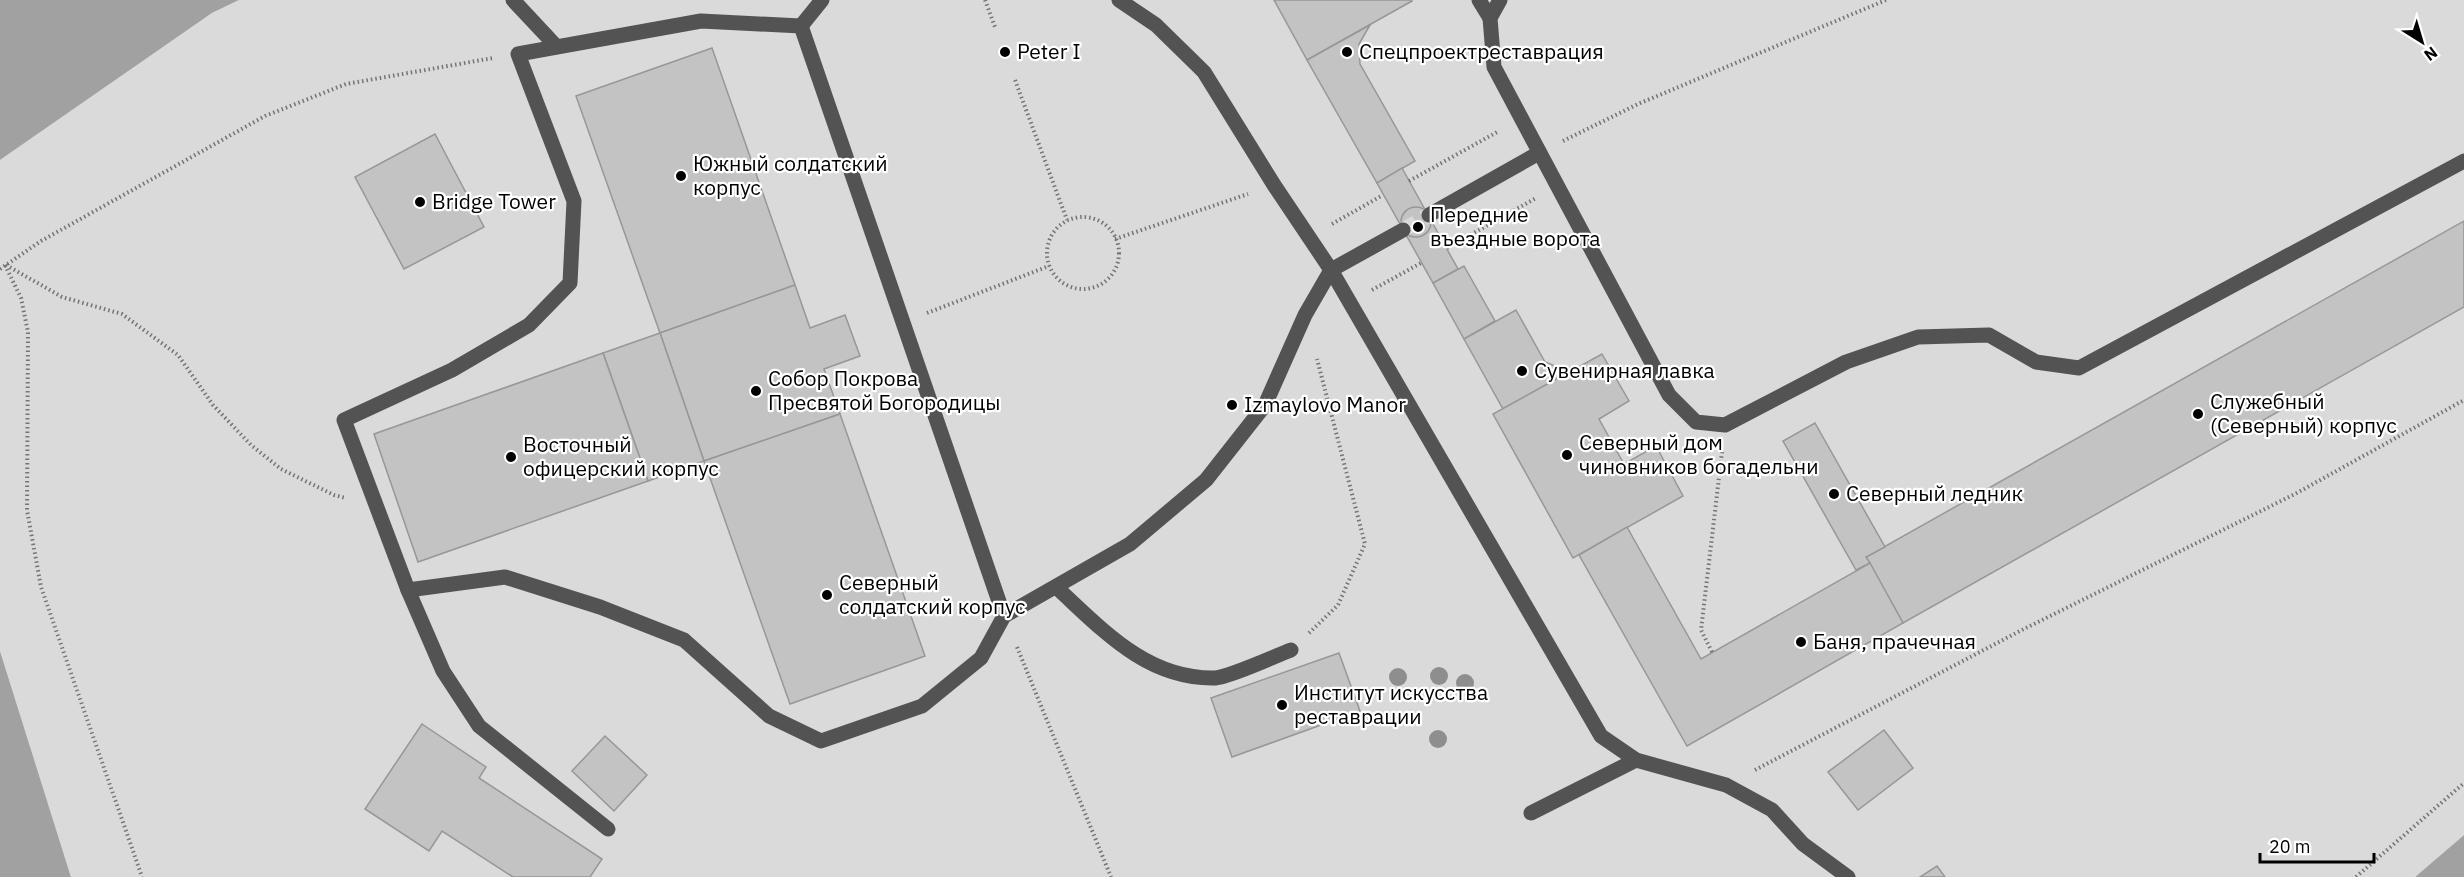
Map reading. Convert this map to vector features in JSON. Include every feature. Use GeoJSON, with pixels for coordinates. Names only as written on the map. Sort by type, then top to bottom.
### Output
{"type":"FeatureCollection","features":[{"type":"Feature","properties":{"kind":"lane"},"geometry":{"type":"LineString","coordinates":[[513,0],[556,46]]}},
{"type":"Feature","properties":{"kind":"lane"},"geometry":{"type":"LineString","coordinates":[[801,26],[822,0]]}},
{"type":"Feature","properties":{"kind":"lane"},"geometry":{"type":"LineString","coordinates":[[1119,0],[1156,25],[1204,72],[1274,185],[1331,270],[1601,736],[1636,760],[1726,785],[1772,810],[1803,844],[1848,877]]}},
{"type":"Feature","properties":{"kind":"lane"},"geometry":{"type":"LineString","coordinates":[[1479,0],[1490,18],[1494,67],[1669,395],[1696,422],[1725,425],[1846,362],[1918,337],[1989,335],[2036,362],[2079,368],[2464,161]]}},
{"type":"Feature","properties":{"kind":"lane"},"geometry":{"type":"LineString","coordinates":[[1490,18],[1500,0]]}},
{"type":"Feature","properties":{"kind":"lane"},"geometry":{"type":"LineString","coordinates":[[608,829],[479,726],[443,671],[408,590],[345,420],[452,370],[529,325],[570,283],[574,201],[518,54],[701,21],[801,26]]}},
{"type":"Feature","properties":{"kind":"lane"},"geometry":{"type":"LineString","coordinates":[[801,26],[1004,616]]}},
{"type":"Feature","properties":{"kind":"lane"},"geometry":{"type":"LineString","coordinates":[[1429,215],[1539,153]]}},
{"type":"Feature","properties":{"kind":"lane"},"geometry":{"type":"LineString","coordinates":[[408,590],[505,577],[600,608],[684,640],[769,716],[821,741],[922,706],[981,658],[1004,616],[1130,544],[1206,480],[1265,405],[1305,315],[1331,270],[1402,230]]}},
{"type":"Feature","properties":{"kind":"lane"},"geometry":{"type":"LineString","coordinates":[[1056,587],[1125,649],[1165,672],[1215,678],[1291,650]]}},
{"type":"Feature","properties":{"kind":"lane"},"geometry":{"type":"LineString","coordinates":[[1531,813],[1636,760]]}},
{"type":"Feature","properties":{"kind":"path"},"geometry":{"type":"LineString","coordinates":[[985,0],[995,27]]}},
{"type":"Feature","properties":{"kind":"path"},"geometry":{"type":"LineString","coordinates":[[1539,153],[1638,104],[1886,0]]}},
{"type":"Feature","properties":{"kind":"path"},"geometry":{"type":"LineString","coordinates":[[0,269],[41,241],[265,116],[346,84],[518,54]]}},
{"type":"Feature","properties":{"kind":"path"},"geometry":{"type":"LineString","coordinates":[[1015,80],[1067,220]]}},
{"type":"Feature","properties":{"kind":"path"},"geometry":{"type":"LineString","coordinates":[[1410,181],[1521,118]]}},
{"type":"Feature","properties":{"kind":"path"},"geometry":{"type":"LineString","coordinates":[[1115,239],[1274,185]]}},
{"type":"Feature","properties":{"kind":"path"},"geometry":{"type":"LineString","coordinates":[[1447,248],[1557,186]]}},
{"type":"Feature","properties":{"kind":"path"},"geometry":{"type":"LineString","coordinates":[[1308,238],[1383,195]]}},
{"type":"Feature","properties":{"kind":"path"},"geometry":{"type":"LineString","coordinates":[[1078,217],[1101,222],[1110,229],[1115,239],[1119,250],[1118,261],[1106,281],[1096,286],[1073,288],[1063,284],[1054,276],[1049,266],[1047,245],[1052,235],[1067,220],[1078,217]]}},
{"type":"Feature","properties":{"kind":"path"},"geometry":{"type":"LineString","coordinates":[[1350,302],[1421,262]]}},
{"type":"Feature","properties":{"kind":"path"},"geometry":{"type":"LineString","coordinates":[[5,265],[62,297],[122,314],[178,355],[213,405],[251,445],[281,469],[334,495],[376,504]]}},
{"type":"Feature","properties":{"kind":"path"},"geometry":{"type":"LineString","coordinates":[[5,265],[21,298],[28,332],[27,510],[41,586],[142,877]]}},
{"type":"Feature","properties":{"kind":"path"},"geometry":{"type":"LineString","coordinates":[[902,322],[1049,266]]}},
{"type":"Feature","properties":{"kind":"path"},"geometry":{"type":"LineString","coordinates":[[1291,650],[1338,605],[1365,544],[1305,315]]}},
{"type":"Feature","properties":{"kind":"path"},"geometry":{"type":"LineString","coordinates":[[1726,785],[2018,632],[2295,494],[2464,400]]}},
{"type":"Feature","properties":{"kind":"path"},"geometry":{"type":"LineString","coordinates":[[1713,652],[1701,630],[1725,425]]}},
{"type":"Feature","properties":{"kind":"path"},"geometry":{"type":"LineString","coordinates":[[1004,616],[1112,877]]}},
{"type":"Feature","properties":{"kind":"path"},"geometry":{"type":"LineString","coordinates":[[2356,877],[2464,783]]}},
{"type":"Feature","properties":{"kind":"shaded area"},"geometry":{"type":"Polygon","coordinates":[[[0,0],[239,0],[212,13],[0,160],[0,0]]]}},
{"type":"Feature","properties":{"kind":"shaded area","name":"Izmaylovo Manor"},"geometry":{"type":"Polygon","coordinates":[[[239,0],[2464,0],[2464,835],[2415,877],[71,877],[0,651],[0,160],[212,13],[239,0]]]}},
{"type":"Feature","properties":{"kind":"shaded area"},"geometry":{"type":"Polygon","coordinates":[[[0,651],[71,877],[0,877],[0,651]]]}},
{"type":"Feature","properties":{"kind":"shaded area"},"geometry":{"type":"Polygon","coordinates":[[[2464,835],[2464,877],[2415,877],[2464,835]]]}},
{"type":"Feature","properties":{"kind":"building"},"geometry":{"type":"Polygon","coordinates":[[[1274,0],[1411,0],[1412,1],[1307,60],[1274,0]]]}},
{"type":"Feature","properties":{"kind":"building"},"geometry":{"type":"Polygon","coordinates":[[[1370,25],[1359,44],[1360,64],[1415,161],[1377,183],[1307,60],[1370,25]]]}},
{"type":"Feature","properties":{"kind":"building","name":"Южный солдатский корпус"},"geometry":{"type":"Polygon","coordinates":[[[712,48],[795,285],[660,333],[576,96],[712,48]]]}},
{"type":"Feature","properties":{"kind":"building","name":"Bridge Tower"},"geometry":{"type":"Polygon","coordinates":[[[435,134],[484,227],[404,269],[355,177],[435,134]]]}},
{"type":"Feature","properties":{"kind":"building","name":"Передние въездные ворота"},"geometry":{"type":"Polygon","coordinates":[[[1402,168],[1458,269],[1433,283],[1377,183],[1402,168]]]}},
{"type":"Feature","properties":{"kind":"building"},"geometry":{"type":"Polygon","coordinates":[[[1416,207],[1427,211],[1431,222],[1427,233],[1416,237],[1405,233],[1401,222],[1405,211],[1416,207]]]}},
{"type":"Feature","properties":{"kind":"building","name":"Служебный (Северный) корпус"},"geometry":{"type":"Polygon","coordinates":[[[2464,221],[2464,307],[1903,623],[1866,557],[2464,221]]]}},
{"type":"Feature","properties":{"kind":"building"},"geometry":{"type":"Polygon","coordinates":[[[1464,266],[1495,321],[1464,339],[1433,283],[1464,266]]]}},
{"type":"Feature","properties":{"kind":"building","name":"Собор Покрова Пресвятой Богородицы"},"geometry":{"type":"Polygon","coordinates":[[[795,285],[810,328],[845,315],[860,356],[824,369],[840,414],[704,461],[660,333],[795,285]]]}},
{"type":"Feature","properties":{"kind":"building"},"geometry":{"type":"Polygon","coordinates":[[[1516,310],[1545,362],[1560,368],[1578,367],[1503,409],[1464,339],[1516,310]]]}},
{"type":"Feature","properties":{"kind":"building"},"geometry":{"type":"Polygon","coordinates":[[[660,333],[704,461],[648,481],[603,353],[660,333]]]}},
{"type":"Feature","properties":{"kind":"building","name":"Восточный офицерский корпус"},"geometry":{"type":"Polygon","coordinates":[[[603,353],[648,481],[418,562],[374,434],[603,353]]]}},
{"type":"Feature","properties":{"kind":"building","name":"Северный дом чиновников богадельни"},"geometry":{"type":"Polygon","coordinates":[[[1602,354],[1629,401],[1599,419],[1624,464],[1656,446],[1683,496],[1573,558],[1493,414],[1602,354]]]}},
{"type":"Feature","properties":{"kind":"building","name":"Северный солдатский корпус"},"geometry":{"type":"Polygon","coordinates":[[[840,414],[925,656],[790,704],[704,461],[840,414]]]}},
{"type":"Feature","properties":{"kind":"building","name":"Северный ледник"},"geometry":{"type":"Polygon","coordinates":[[[1815,423],[1885,547],[1866,557],[1870,563],[1856,570],[1783,441],[1815,423]]]}},
{"type":"Feature","properties":{"kind":"building","name":"Баня, прачечная"},"geometry":{"type":"Polygon","coordinates":[[[1627,527],[1701,659],[1870,563],[1903,623],[1687,746],[1579,555],[1627,527]]]}},
{"type":"Feature","properties":{"kind":"building"},"geometry":{"type":"Polygon","coordinates":[[[1339,653],[1360,711],[1232,757],[1211,698],[1339,653]]]}},
{"type":"Feature","properties":{"kind":"building"},"geometry":{"type":"Polygon","coordinates":[[[422,724],[486,767],[479,778],[602,859],[590,877],[513,877],[442,831],[429,851],[365,809],[422,724]]]}},
{"type":"Feature","properties":{"kind":"building"},"geometry":{"type":"Polygon","coordinates":[[[1884,730],[1913,768],[1858,810],[1828,772],[1884,730]]]}},
{"type":"Feature","properties":{"kind":"building"},"geometry":{"type":"Polygon","coordinates":[[[605,736],[647,775],[614,811],[572,771],[605,736]]]}},
{"type":"Feature","properties":{"kind":"building"},"geometry":{"type":"Polygon","coordinates":[[[1937,866],[1945,877],[1920,877],[1937,866]]]}},
{"type":"Feature","properties":{"kind":"tunnel"},"geometry":{"type":"LineString","coordinates":[[1403,230],[1429,215]]}},
{"type":"Feature","properties":{"kind":"place","name":"Peter I"},"geometry":{"type":"Point","coordinates":[1005,52]}},
{"type":"Feature","properties":{"kind":"place","name":"Спецпроектреставрация"},"geometry":{"type":"Point","coordinates":[1347,52]}},
{"type":"Feature","properties":{"kind":"place","name":"Южный солдатский корпус"},"geometry":{"type":"Point","coordinates":[681,176]}},
{"type":"Feature","properties":{"kind":"place","name":"Bridge Tower"},"geometry":{"type":"Point","coordinates":[420,202]}},
{"type":"Feature","properties":{"kind":"place","name":"Передние въездные ворота"},"geometry":{"type":"Point","coordinates":[1418,227]}},
{"type":"Feature","properties":{"kind":"place","name":"Сувенирная лавка"},"geometry":{"type":"Point","coordinates":[1522,371]}},
{"type":"Feature","properties":{"kind":"place","name":"Собор Покрова Пресвятой Богородицы"},"geometry":{"type":"Point","coordinates":[756,391]}},
{"type":"Feature","properties":{"kind":"place","name":"Izmaylovo Manor"},"geometry":{"type":"Point","coordinates":[1232,405]}},
{"type":"Feature","properties":{"kind":"place","name":"Служебный (Северный) корпус"},"geometry":{"type":"Point","coordinates":[2198,414]}},
{"type":"Feature","properties":{"kind":"place","name":"Северный дом чиновников богадельни"},"geometry":{"type":"Point","coordinates":[1567,455]}},
{"type":"Feature","properties":{"kind":"place","name":"Восточный офицерский корпус"},"geometry":{"type":"Point","coordinates":[511,457]}},
{"type":"Feature","properties":{"kind":"place","name":"Северный ледник"},"geometry":{"type":"Point","coordinates":[1834,494]}},
{"type":"Feature","properties":{"kind":"place","name":"Северный солдатский корпус"},"geometry":{"type":"Point","coordinates":[827,595]}},
{"type":"Feature","properties":{"kind":"place","name":"Баня, прачечная"},"geometry":{"type":"Point","coordinates":[1801,642]}},
{"type":"Feature","properties":{"kind":"place","name":"Институт искусства реставрации"},"geometry":{"type":"Point","coordinates":[1282,705]}}]}
